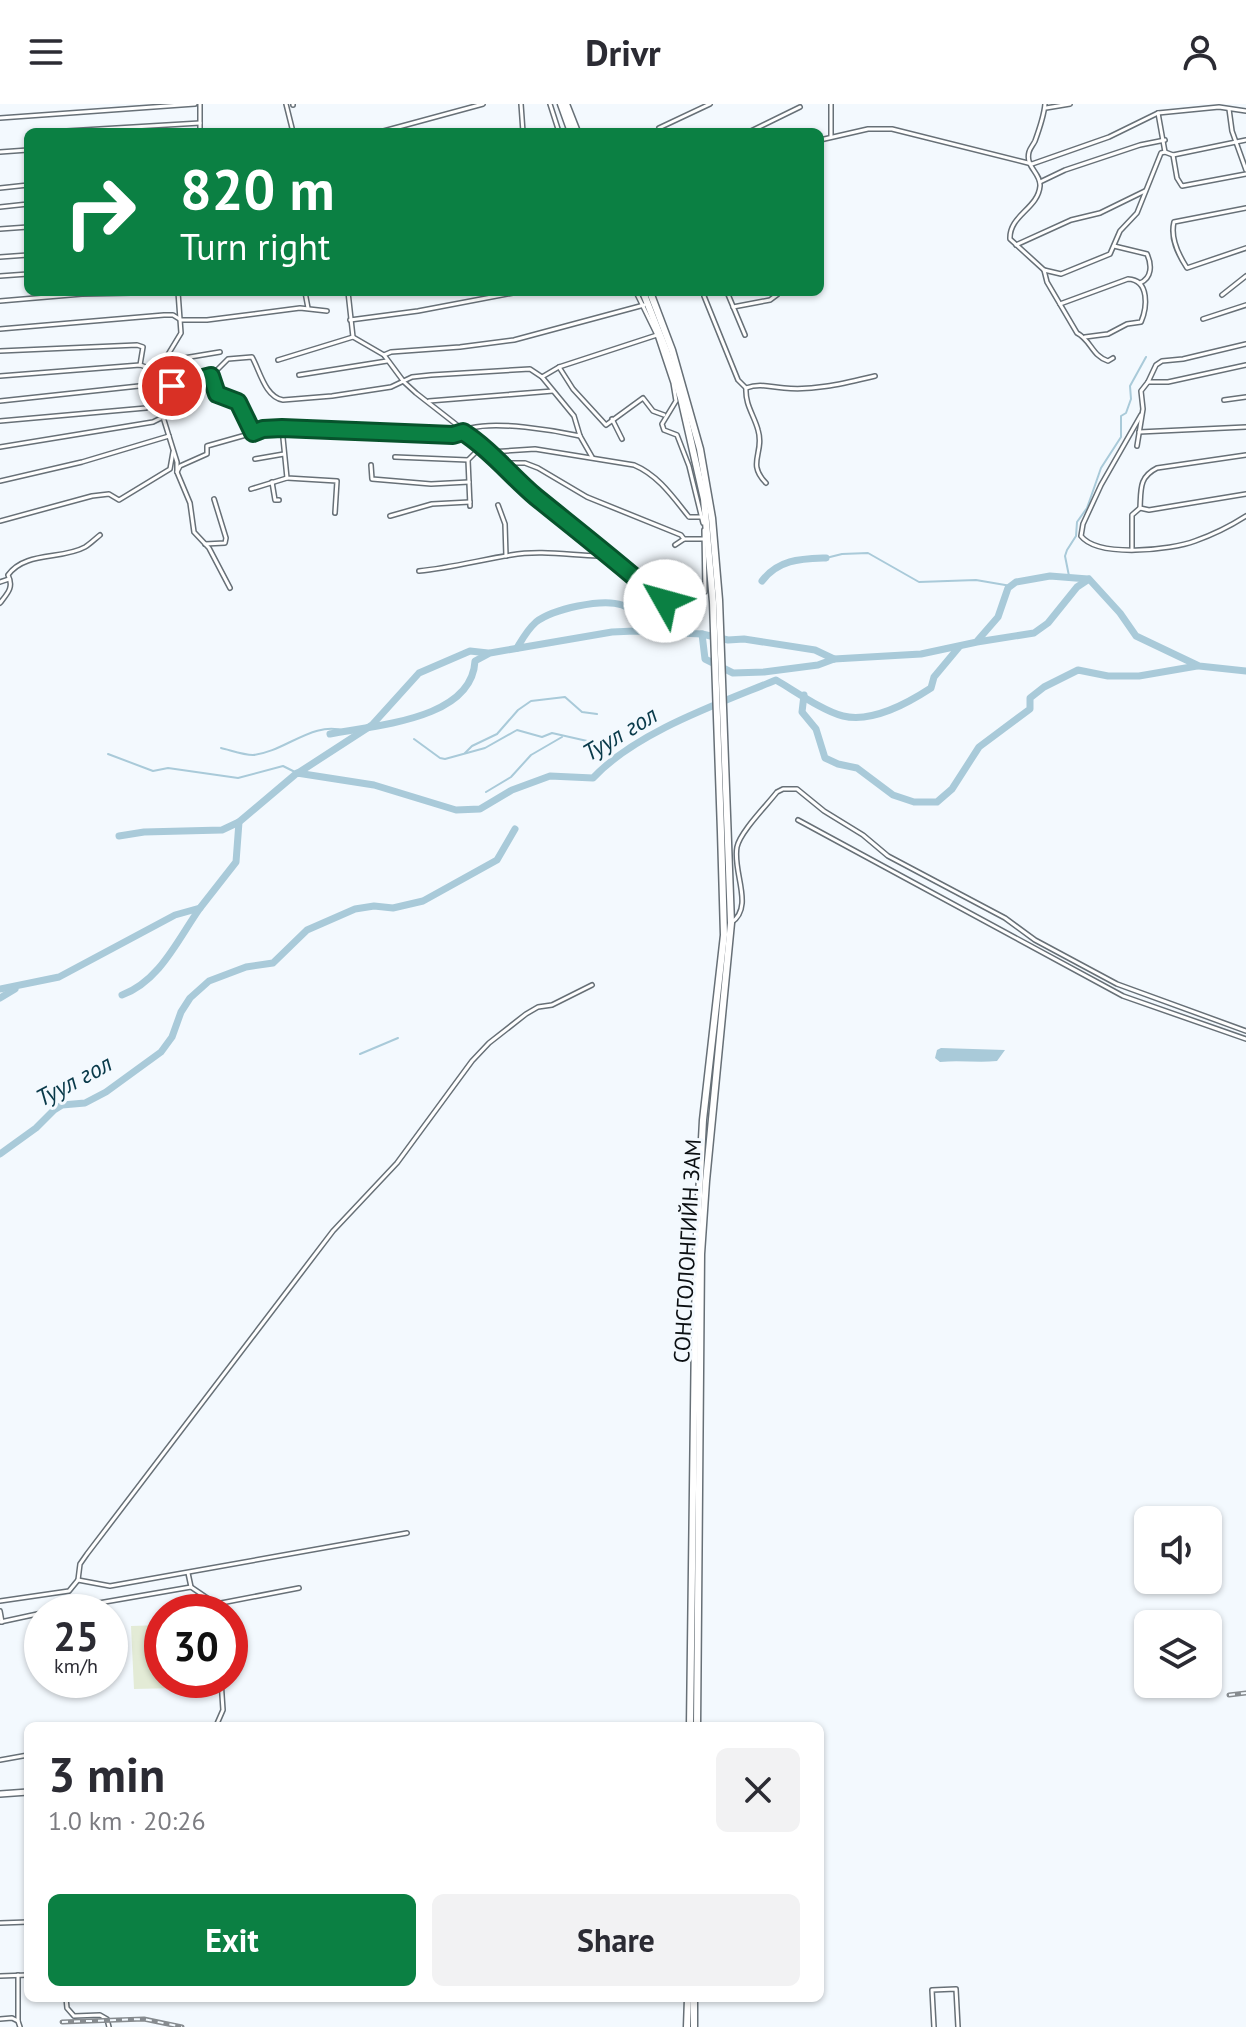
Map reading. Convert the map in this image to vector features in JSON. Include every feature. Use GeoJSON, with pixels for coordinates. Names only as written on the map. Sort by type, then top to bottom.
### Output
{"type":"FeatureCollection","features":[{"type":"Feature","properties":{"kind":"main road"},"geometry":{"type":"LineString","coordinates":[[563,104],[570,128]]}},
{"type":"Feature","properties":{"kind":"main road"},"geometry":{"type":"LineString","coordinates":[[563,104],[575,128]]}},
{"type":"Feature","properties":{"kind":"main road"},"geometry":{"type":"LineString","coordinates":[[644,296],[673,375],[698,466],[716,601]]}},
{"type":"Feature","properties":{"kind":"main road"},"geometry":{"type":"LineString","coordinates":[[652,296],[672,350],[700,449],[712,518],[722,778]]}},
{"type":"Feature","properties":{"kind":"main road","name":"СОНСГОЛОНГИЙН ЗАМ"},"geometry":{"type":"LineString","coordinates":[[697,1722],[701,1254],[731,923],[722,778]]}},
{"type":"Feature","properties":{"kind":"main road","name":"СОНСГОЛОНГИЙН ЗАМ"},"geometry":{"type":"LineString","coordinates":[[690,1722],[696,1253],[703,1120],[724,935],[722,778]]}},
{"type":"Feature","properties":{"kind":"main road"},"geometry":{"type":"LineString","coordinates":[[0,1794],[24,1792]]}},
{"type":"Feature","properties":{"kind":"main road"},"geometry":{"type":"LineString","coordinates":[[687,2027],[688,2002]]}},
{"type":"Feature","properties":{"kind":"main road"},"geometry":{"type":"LineString","coordinates":[[694,2002],[694,2027]]}},
{"type":"Feature","properties":{"kind":"street"},"geometry":{"type":"LineString","coordinates":[[0,118],[198,104],[200,128]]}},
{"type":"Feature","properties":{"kind":"street"},"geometry":{"type":"LineString","coordinates":[[292,128],[286,105],[294,104]]}},
{"type":"Feature","properties":{"kind":"street"},"geometry":{"type":"LineString","coordinates":[[395,128],[483,104]]}},
{"type":"Feature","properties":{"kind":"street"},"geometry":{"type":"LineString","coordinates":[[521,104],[523,128]]}},
{"type":"Feature","properties":{"kind":"street"},"geometry":{"type":"LineString","coordinates":[[550,104],[558,128]]}},
{"type":"Feature","properties":{"kind":"street"},"geometry":{"type":"LineString","coordinates":[[659,128],[710,104]]}},
{"type":"Feature","properties":{"kind":"street"},"geometry":{"type":"LineString","coordinates":[[831,104],[831,137]]}},
{"type":"Feature","properties":{"kind":"street"},"geometry":{"type":"LineString","coordinates":[[1040,182],[1028,164],[1029,151],[1045,106],[1070,104]]}},
{"type":"Feature","properties":{"kind":"street"},"geometry":{"type":"LineString","coordinates":[[824,139],[868,129],[892,129],[1028,164],[1087,146],[1158,113],[1219,106],[1246,111]]}},
{"type":"Feature","properties":{"kind":"street"},"geometry":{"type":"LineString","coordinates":[[757,128],[800,107]]}},
{"type":"Feature","properties":{"kind":"street"},"geometry":{"type":"LineString","coordinates":[[1173,155],[1177,178],[1182,186],[1246,172],[1229,109]]}},
{"type":"Feature","properties":{"kind":"street"},"geometry":{"type":"LineString","coordinates":[[1158,113],[1165,152]]}},
{"type":"Feature","properties":{"kind":"street"},"geometry":{"type":"LineString","coordinates":[[117,128],[200,123]]}},
{"type":"Feature","properties":{"kind":"street"},"geometry":{"type":"LineString","coordinates":[[1165,140],[1065,170],[1040,182],[1035,198],[1010,229],[1014,246],[1044,270],[1061,274],[1110,254],[1120,231],[1137,213],[1161,153],[1165,152]]}},
{"type":"Feature","properties":{"kind":"street"},"geometry":{"type":"LineString","coordinates":[[1165,152],[1173,155],[1246,140]]}},
{"type":"Feature","properties":{"kind":"street"},"geometry":{"type":"LineString","coordinates":[[0,152],[24,150]]}},
{"type":"Feature","properties":{"kind":"street"},"geometry":{"type":"LineString","coordinates":[[0,188],[24,185]]}},
{"type":"Feature","properties":{"kind":"street"},"geometry":{"type":"LineString","coordinates":[[1014,246],[1071,220],[1100,213],[1145,191]]}},
{"type":"Feature","properties":{"kind":"street"},"geometry":{"type":"LineString","coordinates":[[0,207],[24,204]]}},
{"type":"Feature","properties":{"kind":"street"},"geometry":{"type":"LineString","coordinates":[[1246,208],[1174,222],[1172,225],[1173,240],[1187,268],[1246,248]]}},
{"type":"Feature","properties":{"kind":"street"},"geometry":{"type":"LineString","coordinates":[[0,229],[24,227]]}},
{"type":"Feature","properties":{"kind":"street"},"geometry":{"type":"LineString","coordinates":[[1114,246],[1147,254],[1151,261],[1150,272],[1140,283]]}},
{"type":"Feature","properties":{"kind":"street"},"geometry":{"type":"LineString","coordinates":[[0,257],[24,255]]}},
{"type":"Feature","properties":{"kind":"street"},"geometry":{"type":"LineString","coordinates":[[1044,270],[1047,282],[1077,333],[1085,337],[1096,356],[1108,361],[1113,358]]}},
{"type":"Feature","properties":{"kind":"street"},"geometry":{"type":"LineString","coordinates":[[0,276],[24,274]]}},
{"type":"Feature","properties":{"kind":"street"},"geometry":{"type":"LineString","coordinates":[[1222,295],[1246,276]]}},
{"type":"Feature","properties":{"kind":"street"},"geometry":{"type":"LineString","coordinates":[[1060,304],[1128,279],[1140,283],[1146,304],[1141,322],[1127,324],[1108,334],[1085,337]]}},
{"type":"Feature","properties":{"kind":"street"},"geometry":{"type":"LineString","coordinates":[[0,301],[59,296]]}},
{"type":"Feature","properties":{"kind":"street"},"geometry":{"type":"LineString","coordinates":[[180,296],[181,333],[158,371],[163,417],[177,472],[190,503],[194,532],[205,544],[230,588]]}},
{"type":"Feature","properties":{"kind":"street"},"geometry":{"type":"LineString","coordinates":[[306,296],[309,310]]}},
{"type":"Feature","properties":{"kind":"street"},"geometry":{"type":"LineString","coordinates":[[348,296],[353,337]]}},
{"type":"Feature","properties":{"kind":"street"},"geometry":{"type":"LineString","coordinates":[[350,320],[497,296]]}},
{"type":"Feature","properties":{"kind":"street"},"geometry":{"type":"LineString","coordinates":[[489,452],[535,449],[592,457],[644,469],[666,488],[689,517],[704,517],[677,435],[664,430],[662,424],[676,401],[673,375],[638,296]]}},
{"type":"Feature","properties":{"kind":"street"},"geometry":{"type":"LineString","coordinates":[[704,296],[738,380],[746,388],[745,402],[759,432],[760,451],[755,461],[756,471],[766,483]]}},
{"type":"Feature","properties":{"kind":"street"},"geometry":{"type":"LineString","coordinates":[[729,296],[745,335]]}},
{"type":"Feature","properties":{"kind":"street"},"geometry":{"type":"LineString","coordinates":[[733,307],[770,300],[775,296]]}},
{"type":"Feature","properties":{"kind":"street"},"geometry":{"type":"LineString","coordinates":[[384,355],[514,340],[644,305]]}},
{"type":"Feature","properties":{"kind":"street"},"geometry":{"type":"LineString","coordinates":[[1203,319],[1246,305]]}},
{"type":"Feature","properties":{"kind":"street"},"geometry":{"type":"LineString","coordinates":[[0,329],[164,315],[173,315],[181,320],[207,320],[300,308],[327,311]]}},
{"type":"Feature","properties":{"kind":"street"},"geometry":{"type":"LineString","coordinates":[[542,377],[559,367],[657,335]]}},
{"type":"Feature","properties":{"kind":"street"},"geometry":{"type":"LineString","coordinates":[[278,360],[353,337],[384,355],[404,382],[480,443],[537,497],[646,587],[653,597],[665,601],[705,592],[705,536],[684,539],[675,545]]}},
{"type":"Feature","properties":{"kind":"street"},"geometry":{"type":"LineString","coordinates":[[1137,446],[1141,391],[1156,365],[1162,361],[1246,344]]}},
{"type":"Feature","properties":{"kind":"street"},"geometry":{"type":"LineString","coordinates":[[0,351],[142,346],[140,365]]}},
{"type":"Feature","properties":{"kind":"street"},"geometry":{"type":"LineString","coordinates":[[166,361],[220,352]]}},
{"type":"Feature","properties":{"kind":"street"},"geometry":{"type":"LineString","coordinates":[[0,401],[139,386],[160,387],[211,376],[228,359],[252,357],[268,390],[276,399],[283,400],[391,387],[412,377],[530,369],[542,377],[574,416],[580,436],[592,457]]}},
{"type":"Feature","properties":{"kind":"street"},"geometry":{"type":"LineString","coordinates":[[299,375],[387,361]]}},
{"type":"Feature","properties":{"kind":"street"},"geometry":{"type":"LineString","coordinates":[[0,376],[140,365],[158,371]]}},
{"type":"Feature","properties":{"kind":"street"},"geometry":{"type":"LineString","coordinates":[[1148,382],[1168,382],[1246,365]]}},
{"type":"Feature","properties":{"kind":"street"},"geometry":{"type":"LineString","coordinates":[[559,367],[573,389],[606,425],[643,398],[653,411],[665,416]]}},
{"type":"Feature","properties":{"kind":"street"},"geometry":{"type":"LineString","coordinates":[[211,376],[217,394],[238,402],[253,433]]}},
{"type":"Feature","properties":{"kind":"street"},"geometry":{"type":"LineString","coordinates":[[746,388],[768,384],[784,388],[831,386],[875,376]]}},
{"type":"Feature","properties":{"kind":"street"},"geometry":{"type":"LineString","coordinates":[[426,401],[553,391]]}},
{"type":"Feature","properties":{"kind":"street"},"geometry":{"type":"LineString","coordinates":[[1224,400],[1246,397]]}},
{"type":"Feature","properties":{"kind":"street"},"geometry":{"type":"LineString","coordinates":[[0,421],[146,408],[161,400]]}},
{"type":"Feature","properties":{"kind":"street"},"geometry":{"type":"LineString","coordinates":[[1141,415],[1110,468],[1081,529],[1081,536],[1087,543],[1104,549],[1132,549],[1195,541],[1246,516]]}},
{"type":"Feature","properties":{"kind":"street"},"geometry":{"type":"LineString","coordinates":[[0,447],[153,422],[163,417]]}},
{"type":"Feature","properties":{"kind":"street"},"geometry":{"type":"LineString","coordinates":[[612,419],[622,439]]}},
{"type":"Feature","properties":{"kind":"street"},"geometry":{"type":"LineString","coordinates":[[177,472],[180,466],[207,454],[207,446],[263,429],[453,435],[470,428],[493,427],[550,430],[580,436]]}},
{"type":"Feature","properties":{"kind":"street"},"geometry":{"type":"LineString","coordinates":[[1139,432],[1246,427]]}},
{"type":"Feature","properties":{"kind":"street"},"geometry":{"type":"LineString","coordinates":[[282,428],[287,478]]}},
{"type":"Feature","properties":{"kind":"street"},"geometry":{"type":"LineString","coordinates":[[0,481],[82,462],[169,436]]}},
{"type":"Feature","properties":{"kind":"street"},"geometry":{"type":"LineString","coordinates":[[395,457],[468,460],[478,450],[480,443]]}},
{"type":"Feature","properties":{"kind":"street"},"geometry":{"type":"LineString","coordinates":[[0,521],[92,496],[109,494],[119,500],[170,469],[173,452]]}},
{"type":"Feature","properties":{"kind":"street"},"geometry":{"type":"LineString","coordinates":[[255,459],[284,454]]}},
{"type":"Feature","properties":{"kind":"street"},"geometry":{"type":"LineString","coordinates":[[1132,549],[1132,515],[1140,508],[1141,481],[1157,468],[1246,455]]}},
{"type":"Feature","properties":{"kind":"street"},"geometry":{"type":"LineString","coordinates":[[390,516],[432,504],[470,504],[468,460]]}},
{"type":"Feature","properties":{"kind":"street"},"geometry":{"type":"LineString","coordinates":[[501,463],[525,463],[538,468],[587,497],[681,535],[684,539]]}},
{"type":"Feature","properties":{"kind":"street"},"geometry":{"type":"LineString","coordinates":[[371,465],[372,479],[431,484],[469,482]]}},
{"type":"Feature","properties":{"kind":"street"},"geometry":{"type":"LineString","coordinates":[[689,466],[698,466]]}},
{"type":"Feature","properties":{"kind":"street"},"geometry":{"type":"LineString","coordinates":[[251,489],[287,478],[337,481],[335,513]]}},
{"type":"Feature","properties":{"kind":"street"},"geometry":{"type":"LineString","coordinates":[[272,482],[275,500],[279,500]]}},
{"type":"Feature","properties":{"kind":"street"},"geometry":{"type":"LineString","coordinates":[[1140,508],[1149,510],[1246,494]]}},
{"type":"Feature","properties":{"kind":"street"},"geometry":{"type":"LineString","coordinates":[[205,544],[225,543],[214,499]]}},
{"type":"Feature","properties":{"kind":"street"},"geometry":{"type":"LineString","coordinates":[[498,505],[505,524],[506,556]]}},
{"type":"Feature","properties":{"kind":"street"},"geometry":{"type":"LineString","coordinates":[[0,603],[10,592],[8,575],[11,570],[35,558],[83,548],[100,535]]}},
{"type":"Feature","properties":{"kind":"street"},"geometry":{"type":"LineString","coordinates":[[419,571],[547,552],[598,556],[606,553]]}},
{"type":"Feature","properties":{"kind":"street"},"geometry":{"type":"LineString","coordinates":[[0,582],[9,579]]}},
{"type":"Feature","properties":{"kind":"street"},"geometry":{"type":"LineString","coordinates":[[731,923],[739,918],[743,906],[737,854],[740,839],[777,792],[797,789],[888,856],[1005,918],[1035,940],[1117,984],[1246,1031]]}},
{"type":"Feature","properties":{"kind":"street"},"geometry":{"type":"LineString","coordinates":[[798,820],[1123,996],[1246,1039]]}},
{"type":"Feature","properties":{"kind":"street"},"geometry":{"type":"LineString","coordinates":[[0,1601],[69,1591],[78,1580],[80,1564],[87,1554],[219,1377],[333,1231],[397,1163],[438,1105],[489,1043],[538,1007],[552,1005],[592,985]]}},
{"type":"Feature","properties":{"kind":"street"},"geometry":{"type":"LineString","coordinates":[[78,1580],[110,1586],[407,1533]]}},
{"type":"Feature","properties":{"kind":"street"},"geometry":{"type":"LineString","coordinates":[[188,1573],[191,1587],[201,1594]]}},
{"type":"Feature","properties":{"kind":"street"},"geometry":{"type":"LineString","coordinates":[[128,1598],[191,1587]]}},
{"type":"Feature","properties":{"kind":"street"},"geometry":{"type":"LineString","coordinates":[[248,1598],[299,1588]]}},
{"type":"Feature","properties":{"kind":"street"},"geometry":{"type":"LineString","coordinates":[[0,1611],[1,1622],[24,1617]]}},
{"type":"Feature","properties":{"kind":"street"},"geometry":{"type":"LineString","coordinates":[[218,1722],[223,1710],[222,1698]]}},
{"type":"Feature","properties":{"kind":"street"},"geometry":{"type":"LineString","coordinates":[[0,1760],[24,1756]]}},
{"type":"Feature","properties":{"kind":"street"},"geometry":{"type":"LineString","coordinates":[[0,1923],[24,1922]]}},
{"type":"Feature","properties":{"kind":"street"},"geometry":{"type":"LineString","coordinates":[[18,1975],[20,2027]]}},
{"type":"Feature","properties":{"kind":"street"},"geometry":{"type":"LineString","coordinates":[[0,1976],[24,1975]]}},
{"type":"Feature","properties":{"kind":"street"},"geometry":{"type":"LineString","coordinates":[[934,2027],[932,1990],[956,1989],[958,2027]]}},
{"type":"Feature","properties":{"kind":"street"},"geometry":{"type":"LineString","coordinates":[[66,2002],[74,2016],[100,2015],[107,2019],[109,2027]]}},
{"type":"Feature","properties":{"kind":"street"},"geometry":{"type":"LineString","coordinates":[[0,2019],[18,2021]]}},
{"type":"Feature","properties":{"kind":"green space"},"geometry":{"type":"Polygon","coordinates":[[[131,1626],[144,1626],[144,1689],[134,1689],[131,1626]]]}},
{"type":"Feature","properties":{"kind":"water"},"geometry":{"type":"Polygon","coordinates":[[[937,1050],[1005,1050],[997,1061],[940,1062],[935,1058],[937,1050]]]}},
{"type":"Feature","properties":{"kind":"waterway"},"geometry":{"type":"LineString","coordinates":[[1069,576],[1065,556],[1067,550],[1076,536],[1077,522],[1087,508],[1101,468],[1121,437],[1121,416],[1126,413],[1131,399],[1130,386],[1146,357]]}},
{"type":"Feature","properties":{"kind":"waterway"},"geometry":{"type":"LineString","coordinates":[[826,558],[868,553],[919,582],[976,580],[1011,586]]}},
{"type":"Feature","properties":{"kind":"waterway"},"geometry":{"type":"LineString","coordinates":[[762,581],[783,564],[826,558]]}},
{"type":"Feature","properties":{"kind":"waterway"},"geometry":{"type":"LineString","coordinates":[[978,640],[998,617],[1008,588],[1016,582],[1050,576],[1088,579]]}},
{"type":"Feature","properties":{"kind":"waterway","name":"Туул гол"},"geometry":{"type":"LineString","coordinates":[[702,634],[705,659],[733,673],[818,665],[834,659],[921,654],[1034,633],[1048,623],[1077,587],[1089,579],[1136,636],[1199,666],[1246,671]]}},
{"type":"Feature","properties":{"kind":"waterway"},"geometry":{"type":"LineString","coordinates":[[517,648],[530,628],[544,617],[590,604],[613,603],[627,607],[658,632]]}},
{"type":"Feature","properties":{"kind":"waterway"},"geometry":{"type":"LineString","coordinates":[[330,734],[395,723],[440,708],[457,696],[470,681],[475,661],[490,653],[612,632],[702,634],[728,640],[744,639],[815,650],[834,659]]}},
{"type":"Feature","properties":{"kind":"waterway","name":"Туул гол"},"geometry":{"type":"LineString","coordinates":[[0,989],[59,977],[175,915],[200,908],[236,862],[239,822],[297,773],[374,785],[456,810],[480,809],[512,790],[550,776],[593,778],[655,733],[776,680],[843,716],[866,717],[890,710],[931,688],[934,677],[959,647]]}},
{"type":"Feature","properties":{"kind":"waterway"},"geometry":{"type":"LineString","coordinates":[[298,773],[372,725],[419,673],[470,651],[488,653]]}},
{"type":"Feature","properties":{"kind":"waterway"},"geometry":{"type":"LineString","coordinates":[[804,695],[802,712],[816,729],[825,758],[857,768],[893,795],[914,802],[937,802],[952,789],[979,747],[1030,709],[1030,698],[1044,687],[1078,670],[1108,676],[1139,676],[1197,666]]}},
{"type":"Feature","properties":{"kind":"waterway"},"geometry":{"type":"LineString","coordinates":[[465,753],[472,746],[497,734],[518,710],[531,701],[565,697],[582,712],[597,714]]}},
{"type":"Feature","properties":{"kind":"waterway"},"geometry":{"type":"LineString","coordinates":[[221,748],[253,755],[265,753],[310,733],[333,729],[345,731]]}},
{"type":"Feature","properties":{"kind":"waterway"},"geometry":{"type":"LineString","coordinates":[[414,739],[445,759],[485,748],[517,730],[542,737],[552,733],[596,743]]}},
{"type":"Feature","properties":{"kind":"waterway"},"geometry":{"type":"LineString","coordinates":[[486,792],[511,777],[531,755],[562,737]]}},
{"type":"Feature","properties":{"kind":"waterway"},"geometry":{"type":"LineString","coordinates":[[108,754],[153,771],[168,768],[238,778],[283,766],[297,773]]}},
{"type":"Feature","properties":{"kind":"waterway"},"geometry":{"type":"LineString","coordinates":[[119,836],[144,832],[222,830],[239,822]]}},
{"type":"Feature","properties":{"kind":"waterway","name":"Туул гол"},"geometry":{"type":"LineString","coordinates":[[0,1154],[36,1128],[54,1110],[62,1105],[85,1103],[106,1092],[161,1052],[172,1037],[190,998],[209,981],[246,967],[273,963],[307,930],[355,909],[374,906],[393,908],[423,901],[497,860],[515,829]]}},
{"type":"Feature","properties":{"kind":"waterway"},"geometry":{"type":"LineString","coordinates":[[122,995],[135,989],[158,969],[200,908]]}},
{"type":"Feature","properties":{"kind":"waterway","name":"Туул гол"},"geometry":{"type":"LineString","coordinates":[[0,998],[15,989]]}},
{"type":"Feature","properties":{"kind":"waterway"},"geometry":{"type":"LineString","coordinates":[[360,1054],[398,1038]]}},
{"type":"Feature","properties":{"kind":"railway"},"geometry":{"type":"LineString","coordinates":[[1229,1695],[1246,1693]]}},
{"type":"Feature","properties":{"kind":"railway"},"geometry":{"type":"LineString","coordinates":[[62,2022],[144,2019],[182,2027]]}},
{"type":"Feature","properties":{"kind":"route"},"geometry":{"type":"LineString","coordinates":[[172,386],[211,376],[217,394],[238,402],[242,407],[253,433],[282,428],[453,435],[463,432],[480,443],[537,497],[575,525],[646,587],[653,597],[665,601]]}}]}
